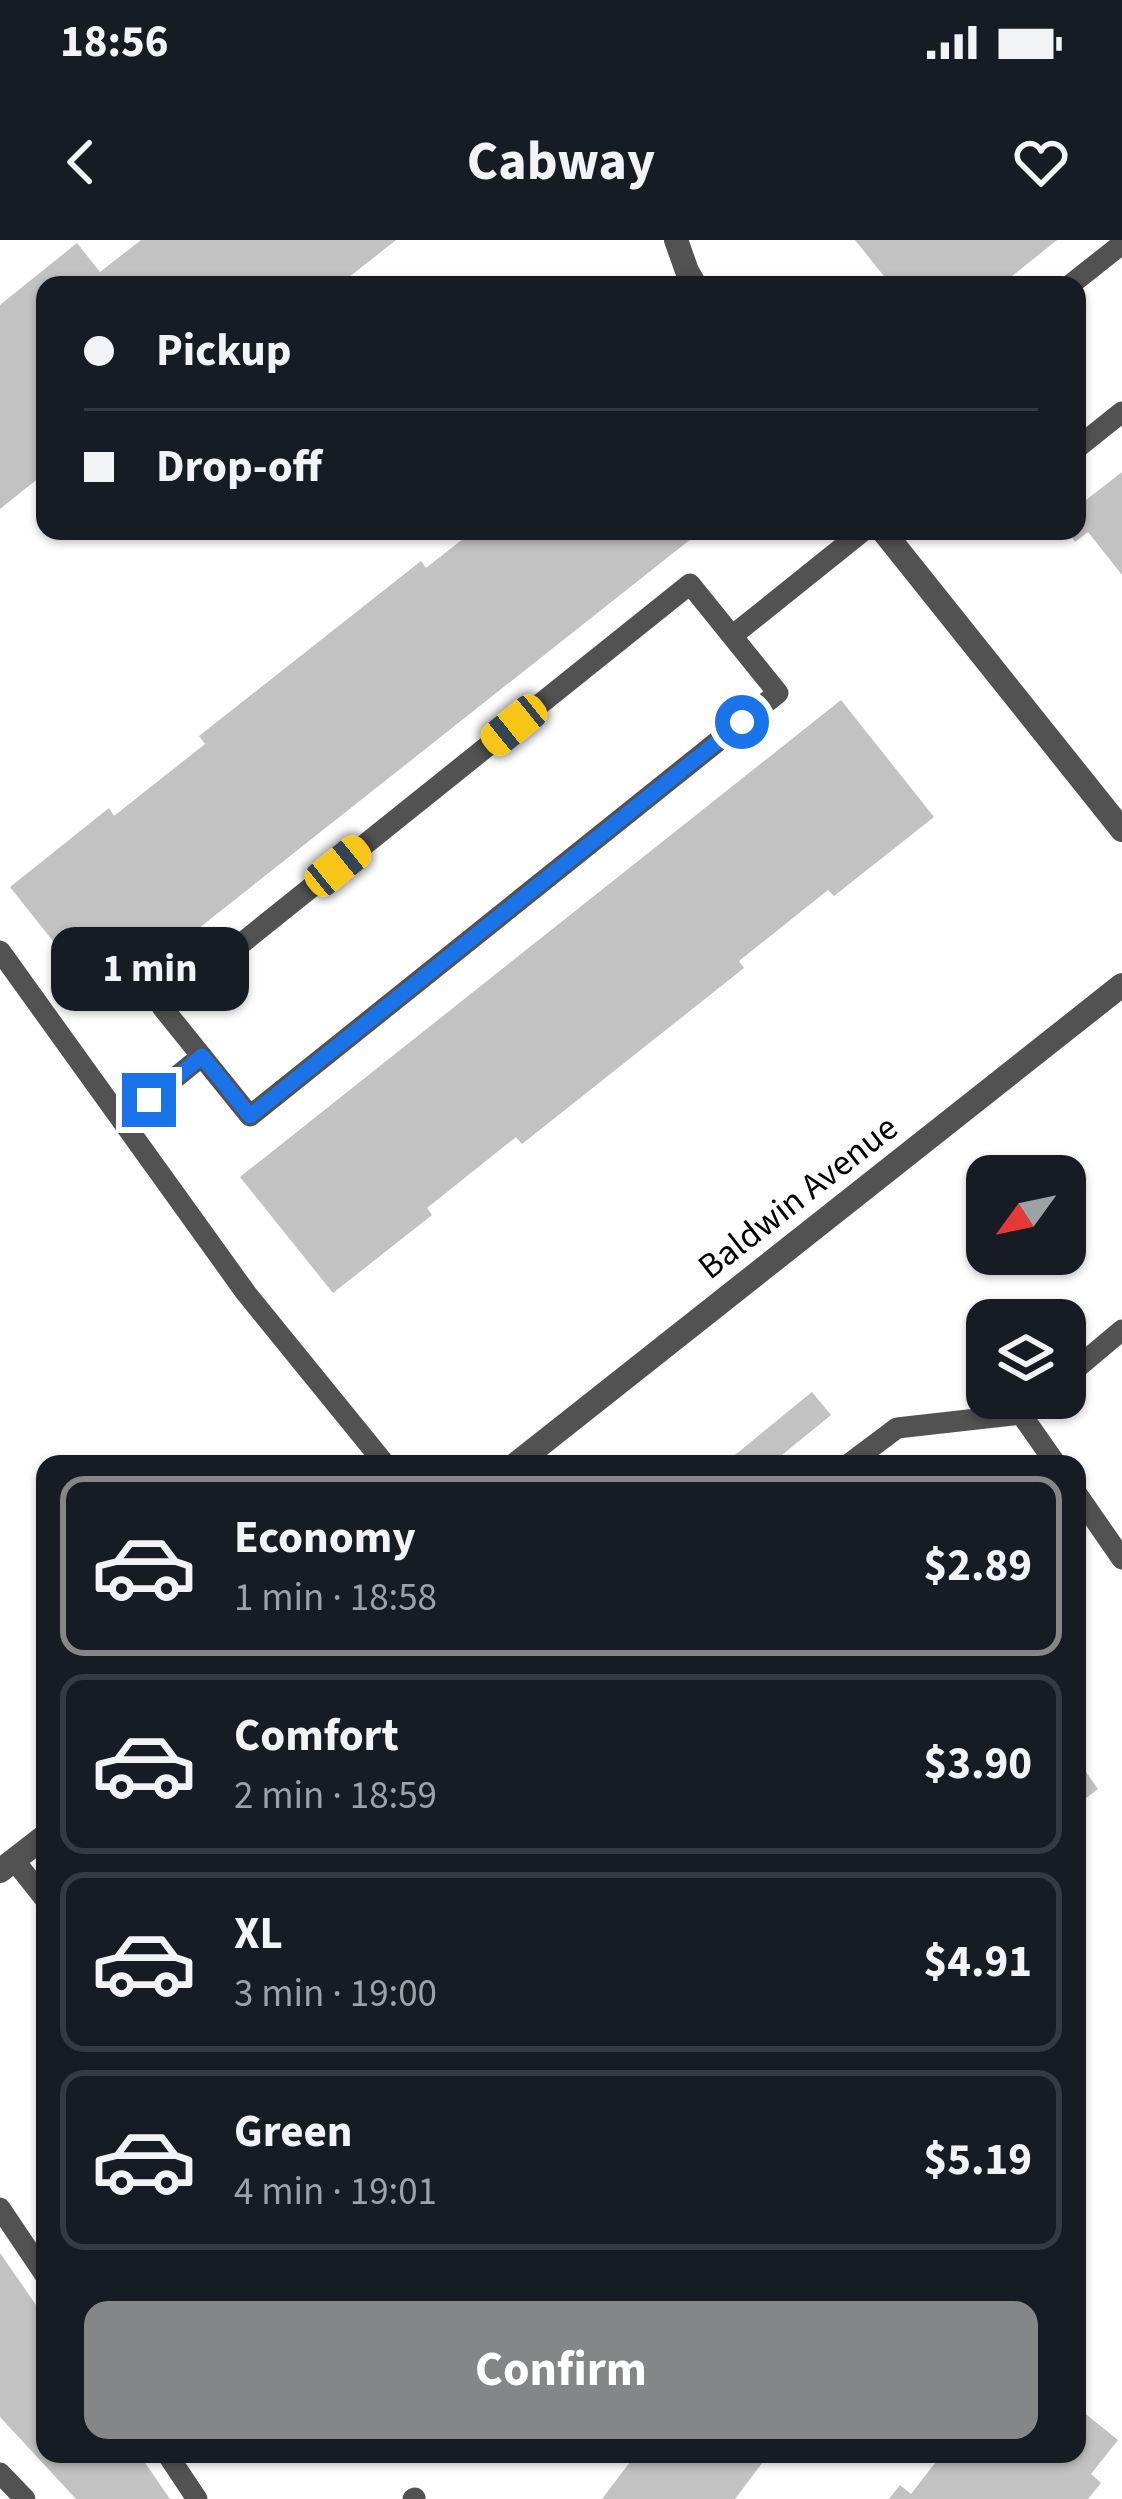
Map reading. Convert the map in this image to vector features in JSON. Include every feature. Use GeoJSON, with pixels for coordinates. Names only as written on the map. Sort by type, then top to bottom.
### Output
{"type":"FeatureCollection","features":[{"type":"Feature","properties":{"kind":"street"},"geometry":{"type":"LineString","coordinates":[[676,240],[690,276]]}},
{"type":"Feature","properties":{"kind":"street"},"geometry":{"type":"LineString","coordinates":[[891,540],[1122,830]]}},
{"type":"Feature","properties":{"kind":"street","name":"Baldwin Avenue"},"geometry":{"type":"LineString","coordinates":[[527,1455],[1122,986]]}},
{"type":"Feature","properties":{"kind":"street"},"geometry":{"type":"LineString","coordinates":[[7,1866],[36,1843]]}},
{"type":"Feature","properties":{"kind":"lane"},"geometry":{"type":"LineString","coordinates":[[1081,276],[1122,244]]}},
{"type":"Feature","properties":{"kind":"lane"},"geometry":{"type":"LineString","coordinates":[[1086,441],[1122,412]]}},
{"type":"Feature","properties":{"kind":"lane"},"geometry":{"type":"LineString","coordinates":[[732,636],[852,540]]}},
{"type":"Feature","properties":{"kind":"lane"},"geometry":{"type":"LineString","coordinates":[[690,584],[732,636],[778,694],[250,1116],[163,1007],[690,584]]}},
{"type":"Feature","properties":{"kind":"lane"},"geometry":{"type":"LineString","coordinates":[[0,951],[246,1293],[379,1455]]}},
{"type":"Feature","properties":{"kind":"lane"},"geometry":{"type":"LineString","coordinates":[[122,1121],[202,1056]]}},
{"type":"Feature","properties":{"kind":"lane"},"geometry":{"type":"LineString","coordinates":[[1086,1360],[1122,1330]]}},
{"type":"Feature","properties":{"kind":"lane"},"geometry":{"type":"LineString","coordinates":[[861,1455],[897,1428],[977,1419]]}},
{"type":"Feature","properties":{"kind":"lane"},"geometry":{"type":"LineString","coordinates":[[1024,1419],[1050,1455]]}},
{"type":"Feature","properties":{"kind":"lane"},"geometry":{"type":"LineString","coordinates":[[1086,1508],[1122,1559]]}},
{"type":"Feature","properties":{"kind":"lane"},"geometry":{"type":"LineString","coordinates":[[7,1866],[36,1891]]}},
{"type":"Feature","properties":{"kind":"lane"},"geometry":{"type":"LineString","coordinates":[[0,2208],[36,2262]]}},
{"type":"Feature","properties":{"kind":"lane"},"geometry":{"type":"LineString","coordinates":[[173,2463],[197,2499]]}},
{"type":"Feature","properties":{"kind":"lane"},"geometry":{"type":"LineString","coordinates":[[0,2473],[25,2499]]}},
{"type":"Feature","properties":{"kind":"building"},"geometry":{"type":"Polygon","coordinates":[[[141,240],[396,240],[350,276],[36,276],[77,243],[100,272],[141,240]]]}},
{"type":"Feature","properties":{"kind":"building"},"geometry":{"type":"Polygon","coordinates":[[[855,240],[1057,240],[1012,276],[884,276],[855,240]]]}},
{"type":"Feature","properties":{"kind":"building"},"geometry":{"type":"Polygon","coordinates":[[[36,276],[36,480],[0,509],[0,305],[36,276]]]}},
{"type":"Feature","properties":{"kind":"building"},"geometry":{"type":"Polygon","coordinates":[[[1122,472],[1122,575],[1086,534],[1086,500],[1122,472]]]}},
{"type":"Feature","properties":{"kind":"building"},"geometry":{"type":"Polygon","coordinates":[[[462,540],[690,540],[103,1004],[10,887],[109,808],[114,816],[205,744],[199,736],[421,561],[426,568],[462,540]]]}},
{"type":"Feature","properties":{"kind":"building"},"geometry":{"type":"Polygon","coordinates":[[[841,700],[934,817],[834,896],[828,890],[739,961],[744,968],[522,1144],[516,1137],[427,1208],[432,1215],[333,1293],[240,1177],[841,700]]]}},
{"type":"Feature","properties":{"kind":"building"},"geometry":{"type":"Polygon","coordinates":[[[812,1392],[831,1415],[782,1455],[735,1455],[812,1392]]]}},
{"type":"Feature","properties":{"kind":"building"},"geometry":{"type":"Polygon","coordinates":[[[1086,1772],[1098,1789],[1086,1798],[1086,1772]]]}},
{"type":"Feature","properties":{"kind":"building"},"geometry":{"type":"Polygon","coordinates":[[[0,2253],[36,2305],[36,2456],[0,2417],[0,2253]]]}},
{"type":"Feature","properties":{"kind":"building"},"geometry":{"type":"Polygon","coordinates":[[[1086,2414],[1118,2440],[1091,2474],[1101,2483],[1088,2499],[889,2499],[900,2485],[911,2494],[935,2463],[1086,2463],[1086,2414]]]}},
{"type":"Feature","properties":{"kind":"building"},"geometry":{"type":"Polygon","coordinates":[[[43,2463],[145,2463],[170,2499],[76,2499],[43,2463]]]}},
{"type":"Feature","properties":{"kind":"building"},"geometry":{"type":"Polygon","coordinates":[[[629,2463],[762,2463],[735,2499],[602,2499],[629,2463]]]}},
{"type":"Feature","properties":{"kind":"route"},"geometry":{"type":"LineString","coordinates":[[149,1100],[202,1056],[250,1116],[742,722]]}}]}
